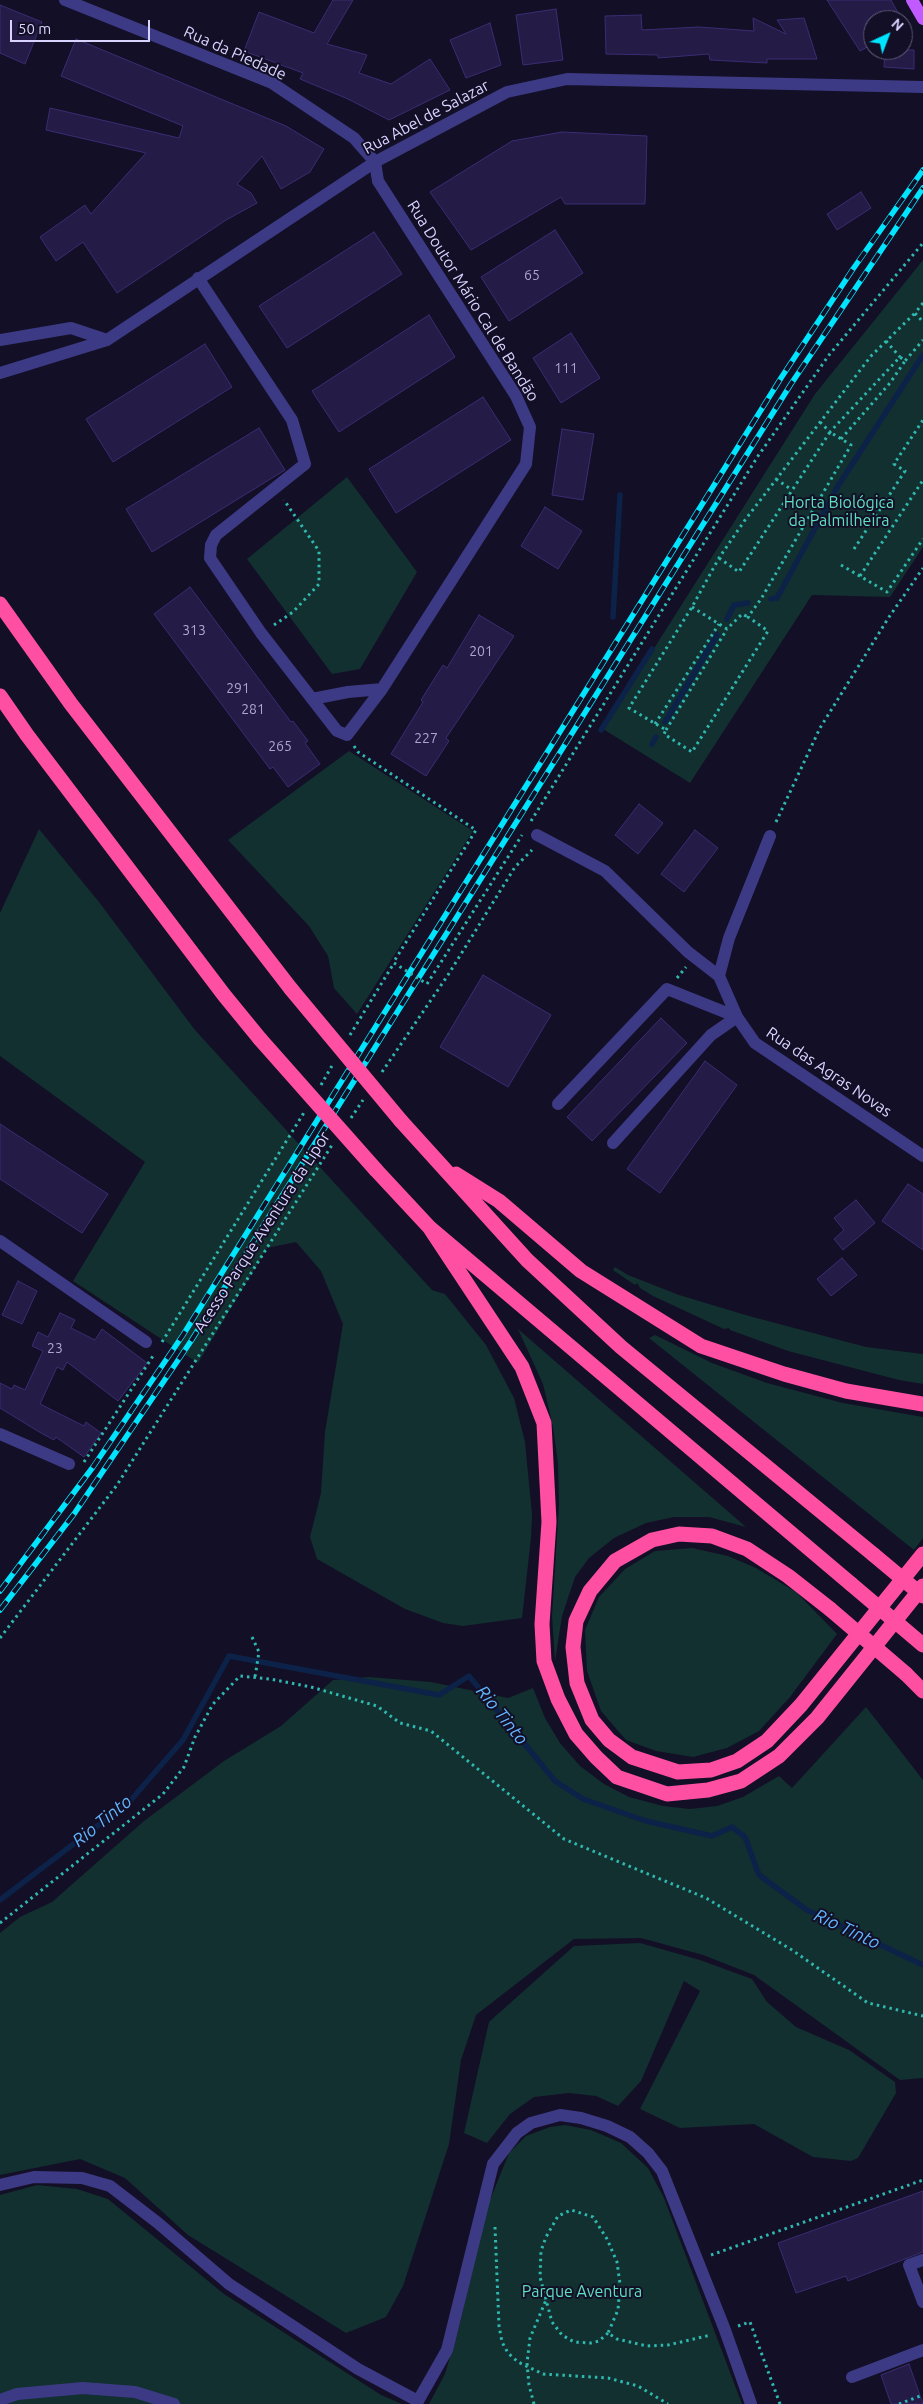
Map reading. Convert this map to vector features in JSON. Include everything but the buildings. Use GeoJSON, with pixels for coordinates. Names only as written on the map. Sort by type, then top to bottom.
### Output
{"type":"FeatureCollection","features":[{"type":"Feature","properties":{"kind":"highway"},"geometry":{"type":"LineString","coordinates":[[0,604],[71,704],[291,989],[401,1121],[527,1260],[621,1347],[923,1596]]}},
{"type":"Feature","properties":{"kind":"highway"},"geometry":{"type":"LineString","coordinates":[[0,696],[206,972],[260,1039],[430,1228],[923,1645]]}},
{"type":"Feature","properties":{"kind":"highway"},"geometry":{"type":"LineString","coordinates":[[442,1165],[500,1201],[581,1271],[701,1346],[784,1374],[846,1391],[923,1404]]}},
{"type":"Feature","properties":{"kind":"highway"},"geometry":{"type":"LineString","coordinates":[[430,1228],[522,1366],[544,1423],[549,1514],[542,1624],[544,1661],[558,1698],[576,1734],[596,1757],[617,1776],[667,1794],[708,1790],[741,1781],[779,1756],[817,1718],[923,1586]]}},
{"type":"Feature","properties":{"kind":"highway"},"geometry":{"type":"LineString","coordinates":[[923,1554],[801,1705],[767,1741],[737,1761],[711,1770],[678,1772],[632,1757],[609,1740],[592,1720],[577,1683],[573,1647],[576,1621],[590,1591],[615,1560],[652,1540],[679,1534],[712,1536],[747,1548],[788,1576],[830,1609],[906,1674],[923,1691]]}},
{"type":"Feature","properties":{"kind":"main road"},"geometry":{"type":"LineString","coordinates":[[912,0],[923,19]]}},
{"type":"Feature","properties":{"kind":"street","name":"Rua da Piedade"},"geometry":{"type":"LineString","coordinates":[[65,0],[272,83],[354,138],[375,162]]}},
{"type":"Feature","properties":{"kind":"street","name":"Rua Abel de Salazar"},"geometry":{"type":"LineString","coordinates":[[0,373],[107,340],[375,162],[507,92],[567,79],[923,87]]}},
{"type":"Feature","properties":{"kind":"street","name":"Rua Doutor Mário Cal de Bandão"},"geometry":{"type":"LineString","coordinates":[[347,735],[382,689],[526,464],[530,428],[516,396],[378,181],[375,162]]}},
{"type":"Feature","properties":{"kind":"street"},"geometry":{"type":"LineString","coordinates":[[198,278],[292,420],[305,464],[216,535],[210,545],[210,558],[261,633],[337,732],[347,735]]}},
{"type":"Feature","properties":{"kind":"street"},"geometry":{"type":"LineString","coordinates":[[0,340],[71,328],[107,340]]}},
{"type":"Feature","properties":{"kind":"street"},"geometry":{"type":"LineString","coordinates":[[312,699],[348,692],[382,689]]}},
{"type":"Feature","properties":{"kind":"street"},"geometry":{"type":"LineString","coordinates":[[718,976],[728,938],[770,836]]}},
{"type":"Feature","properties":{"kind":"street","name":"Rua das Agras Novas"},"geometry":{"type":"LineString","coordinates":[[540,837],[605,871],[688,952],[718,976],[737,1017],[755,1043],[923,1156]]}},
{"type":"Feature","properties":{"kind":"street"},"geometry":{"type":"LineString","coordinates":[[558,1104],[667,990],[737,1017]]}},
{"type":"Feature","properties":{"kind":"street"},"geometry":{"type":"LineString","coordinates":[[612,1143],[711,1035],[737,1017]]}},
{"type":"Feature","properties":{"kind":"street"},"geometry":{"type":"LineString","coordinates":[[0,1241],[146,1342]]}},
{"type":"Feature","properties":{"kind":"street"},"geometry":{"type":"LineString","coordinates":[[0,1434],[69,1464]]}},
{"type":"Feature","properties":{"kind":"street"},"geometry":{"type":"LineString","coordinates":[[0,2185],[34,2177],[82,2178],[110,2186],[158,2223],[229,2284],[358,2369],[417,2402],[447,2350],[493,2164],[517,2133],[531,2123],[560,2115],[581,2118],[607,2126],[630,2137],[648,2153],[662,2171],[751,2404]]}},
{"type":"Feature","properties":{"kind":"street"},"geometry":{"type":"LineString","coordinates":[[923,2260],[909,2266],[923,2302]]}},
{"type":"Feature","properties":{"kind":"street"},"geometry":{"type":"LineString","coordinates":[[852,2377],[923,2350]]}},
{"type":"Feature","properties":{"kind":"street"},"geometry":{"type":"LineString","coordinates":[[0,2400],[17,2394],[83,2388],[135,2392],[174,2404]]}},
{"type":"Feature","properties":{"kind":"path"},"geometry":{"type":"LineString","coordinates":[[385,977],[394,963],[427,984],[758,456],[830,355],[923,243]]}},
{"type":"Feature","properties":{"kind":"path"},"geometry":{"type":"LineString","coordinates":[[666,730],[629,708],[692,607],[719,558],[776,478],[871,356],[915,314],[923,303]]}},
{"type":"Feature","properties":{"kind":"path"},"geometry":{"type":"LineString","coordinates":[[915,314],[923,322]]}},
{"type":"Feature","properties":{"kind":"path"},"geometry":{"type":"LineString","coordinates":[[841,439],[890,383],[923,340]]}},
{"type":"Feature","properties":{"kind":"path"},"geometry":{"type":"LineString","coordinates":[[886,341],[905,361]]}},
{"type":"Feature","properties":{"kind":"path"},"geometry":{"type":"LineString","coordinates":[[719,558],[739,572],[830,432],[900,357]]}},
{"type":"Feature","properties":{"kind":"path"},"geometry":{"type":"LineString","coordinates":[[854,549],[905,471],[894,464],[923,420]]}},
{"type":"Feature","properties":{"kind":"path"},"geometry":{"type":"LineString","coordinates":[[748,617],[851,445],[830,432],[820,422]]}},
{"type":"Feature","properties":{"kind":"path"},"geometry":{"type":"LineString","coordinates":[[776,478],[792,490]]}},
{"type":"Feature","properties":{"kind":"path"},"geometry":{"type":"LineString","coordinates":[[860,576],[923,480]]}},
{"type":"Feature","properties":{"kind":"path"},"geometry":{"type":"LineString","coordinates":[[261,633],[293,612],[319,584],[319,551],[276,489]]}},
{"type":"Feature","properties":{"kind":"path"},"geometry":{"type":"LineString","coordinates":[[841,565],[887,592],[923,539]]}},
{"type":"Feature","properties":{"kind":"path"},"geometry":{"type":"LineString","coordinates":[[770,836],[820,728],[889,617],[923,568]]}},
{"type":"Feature","properties":{"kind":"path"},"geometry":{"type":"LineString","coordinates":[[692,607],[727,629]]}},
{"type":"Feature","properties":{"kind":"path"},"geometry":{"type":"LineString","coordinates":[[742,614],[768,631],[692,752],[664,734],[727,629],[742,614]]}},
{"type":"Feature","properties":{"kind":"path"},"geometry":{"type":"LineString","coordinates":[[655,724],[719,624]]}},
{"type":"Feature","properties":{"kind":"path"},"geometry":{"type":"LineString","coordinates":[[345,1044],[476,830],[358,752],[347,735]]}},
{"type":"Feature","properties":{"kind":"path"},"geometry":{"type":"LineString","coordinates":[[381,1074],[448,975],[515,868],[540,837]]}},
{"type":"Feature","properties":{"kind":"path"},"geometry":{"type":"LineString","coordinates":[[320,1085],[335,1060]]}},
{"type":"Feature","properties":{"kind":"path","name":"Acesso Parque Aventura da Lipor"},"geometry":{"type":"LineString","coordinates":[[348,1121],[364,1098]]}},
{"type":"Feature","properties":{"kind":"path"},"geometry":{"type":"LineString","coordinates":[[69,1464],[80,1467],[171,1328],[305,1110]]}},
{"type":"Feature","properties":{"kind":"path","name":"Acesso Parque Aventura da Lipor"},"geometry":{"type":"LineString","coordinates":[[0,1638],[117,1485],[337,1137]]}},
{"type":"Feature","properties":{"kind":"path"},"geometry":{"type":"LineString","coordinates":[[252,1637],[259,1652],[255,1677]]}},
{"type":"Feature","properties":{"kind":"path"},"geometry":{"type":"LineString","coordinates":[[0,1923],[163,1794],[184,1766],[213,1704],[240,1676],[255,1677],[311,1687],[377,1706],[400,1723],[432,1731],[564,1839],[706,1898],[792,1950],[868,2003],[923,2016]]}},
{"type":"Feature","properties":{"kind":"path"},"geometry":{"type":"LineString","coordinates":[[697,2260],[923,2180]]}},
{"type":"Feature","properties":{"kind":"path"},"geometry":{"type":"LineString","coordinates":[[570,2210],[594,2217],[607,2239],[617,2262],[620,2284],[618,2310],[608,2333],[599,2341],[591,2343],[574,2342],[562,2335],[552,2322],[540,2277],[541,2251],[550,2227],[558,2216],[570,2210]]}},
{"type":"Feature","properties":{"kind":"path"},"geometry":{"type":"LineString","coordinates":[[495,2222],[499,2326],[502,2342],[508,2353],[527,2367],[543,2374],[608,2378],[638,2386],[662,2398],[668,2404]]}},
{"type":"Feature","properties":{"kind":"path"},"geometry":{"type":"LineString","coordinates":[[534,2404],[527,2367],[530,2338],[546,2299]]}},
{"type":"Feature","properties":{"kind":"path"},"geometry":{"type":"LineString","coordinates":[[608,2333],[617,2339],[647,2346],[668,2346],[702,2338]]}},
{"type":"Feature","properties":{"kind":"path"},"geometry":{"type":"LineString","coordinates":[[899,2404],[923,2395]]}},
{"type":"Feature","properties":{"kind":"green space","name":"Horta Biológica da Palmilheira"},"geometry":{"type":"Polygon","coordinates":[[[923,260],[923,547],[890,597],[812,595],[690,783],[603,729],[815,394],[923,260]]]}},
{"type":"Feature","properties":{"kind":"green space"},"geometry":{"type":"Polygon","coordinates":[[[347,477],[417,572],[360,669],[332,674],[247,559],[347,477]]]}},
{"type":"Feature","properties":{"kind":"green space"},"geometry":{"type":"Polygon","coordinates":[[[349,751],[473,831],[357,1014],[334,988],[328,956],[309,926],[228,840],[349,751]]]}},
{"type":"Feature","properties":{"kind":"green space"},"geometry":{"type":"Polygon","coordinates":[[[39,829],[99,902],[195,1030],[432,1290],[445,1294],[486,1345],[514,1398],[525,1442],[532,1514],[522,1618],[463,1626],[443,1623],[405,1609],[317,1559],[310,1537],[321,1493],[325,1432],[343,1324],[321,1271],[296,1242],[267,1248],[198,1363],[73,1281],[145,1162],[0,1056],[0,913],[39,829]]]}},
{"type":"Feature","properties":{"kind":"green space"},"geometry":{"type":"Polygon","coordinates":[[[615,1267],[628,1275],[679,1295],[749,1316],[866,1347],[923,1354],[923,1384],[899,1380],[788,1351],[730,1330],[729,1328],[724,1329],[653,1296],[640,1288],[637,1283],[635,1285],[613,1270],[615,1267]]]}},
{"type":"Feature","properties":{"kind":"green space"},"geometry":{"type":"Polygon","coordinates":[[[518,1329],[746,1527],[709,1517],[674,1517],[646,1523],[614,1538],[589,1558],[575,1577],[562,1616],[555,1661],[552,1616],[559,1505],[558,1463],[553,1427],[543,1384],[518,1329]]]}},
{"type":"Feature","properties":{"kind":"green space"},"geometry":{"type":"Polygon","coordinates":[[[655,1335],[712,1363],[767,1383],[843,1403],[923,1417],[923,1538],[914,1550],[649,1338],[655,1335]]]}},
{"type":"Feature","properties":{"kind":"green space"},"geometry":{"type":"Polygon","coordinates":[[[692,1548],[728,1556],[756,1568],[796,1592],[837,1634],[790,1697],[759,1731],[727,1748],[693,1757],[656,1751],[626,1740],[601,1711],[587,1671],[585,1630],[599,1597],[625,1569],[655,1551],[692,1548]]]}},
{"type":"Feature","properties":{"kind":"green space"},"geometry":{"type":"Polygon","coordinates":[[[369,1677],[431,1682],[508,1698],[533,1688],[545,1718],[560,1743],[580,1766],[604,1784],[629,1797],[663,1806],[690,1809],[717,1806],[743,1797],[779,1776],[792,1788],[866,1707],[923,1780],[923,2078],[900,2080],[754,1975],[703,1955],[641,1938],[574,1939],[476,2015],[461,2060],[449,2144],[403,2286],[386,2317],[346,2333],[188,2235],[125,2178],[80,2159],[0,2175],[0,1933],[20,1917],[52,1902],[144,1821],[224,1761],[281,1726],[333,1680],[369,1677]]]}},
{"type":"Feature","properties":{"kind":"green space"},"geometry":{"type":"Polygon","coordinates":[[[640,1943],[700,1960],[752,1979],[767,2002],[796,2027],[849,2050],[895,2082],[896,2093],[858,2158],[851,2161],[813,2157],[754,2124],[680,2128],[640,2109],[700,1991],[684,1981],[641,2081],[618,2106],[596,2096],[569,2093],[534,2097],[510,2114],[487,2143],[464,2133],[489,2022],[574,1946],[640,1943]]]}},
{"type":"Feature","properties":{"kind":"green space","name":"Parque Aventura"},"geometry":{"type":"Polygon","coordinates":[[[565,2125],[591,2130],[621,2143],[648,2168],[664,2198],[742,2404],[429,2404],[445,2374],[461,2319],[484,2215],[509,2153],[526,2136],[550,2127],[565,2125]]]}},
{"type":"Feature","properties":{"kind":"green space"},"geometry":{"type":"Polygon","coordinates":[[[37,2185],[77,2189],[108,2199],[224,2294],[381,2395],[402,2404],[0,2404],[0,2195],[37,2185]]]}},
{"type":"Feature","properties":{"kind":"waterway"},"geometry":{"type":"LineString","coordinates":[[771,599],[777,598],[838,486],[923,355]]}},
{"type":"Feature","properties":{"kind":"waterway"},"geometry":{"type":"LineString","coordinates":[[613,617],[620,495]]}},
{"type":"Feature","properties":{"kind":"waterway"},"geometry":{"type":"LineString","coordinates":[[727,619],[734,605],[748,603]]}},
{"type":"Feature","properties":{"kind":"waterway"},"geometry":{"type":"LineString","coordinates":[[665,722],[717,635]]}},
{"type":"Feature","properties":{"kind":"waterway"},"geometry":{"type":"LineString","coordinates":[[601,730],[652,649]]}},
{"type":"Feature","properties":{"kind":"waterway"},"geometry":{"type":"LineString","coordinates":[[652,744],[656,737]]}},
{"type":"Feature","properties":{"kind":"waterway","name":"Rio Tinto"},"geometry":{"type":"LineString","coordinates":[[0,1900],[130,1801],[183,1740],[229,1656],[439,1695],[469,1676],[555,1781],[583,1799],[646,1821],[712,1836],[732,1827],[745,1837],[759,1875],[807,1910],[923,1965]]}},
{"type":"Feature","properties":{"kind":"railway"},"geometry":{"type":"LineString","coordinates":[[0,1591],[93,1467],[183,1335],[781,378],[853,269],[923,170]]}},
{"type":"Feature","properties":{"kind":"railway"},"geometry":{"type":"LineString","coordinates":[[0,1610],[74,1514],[191,1341],[791,384],[923,188]]}}]}
